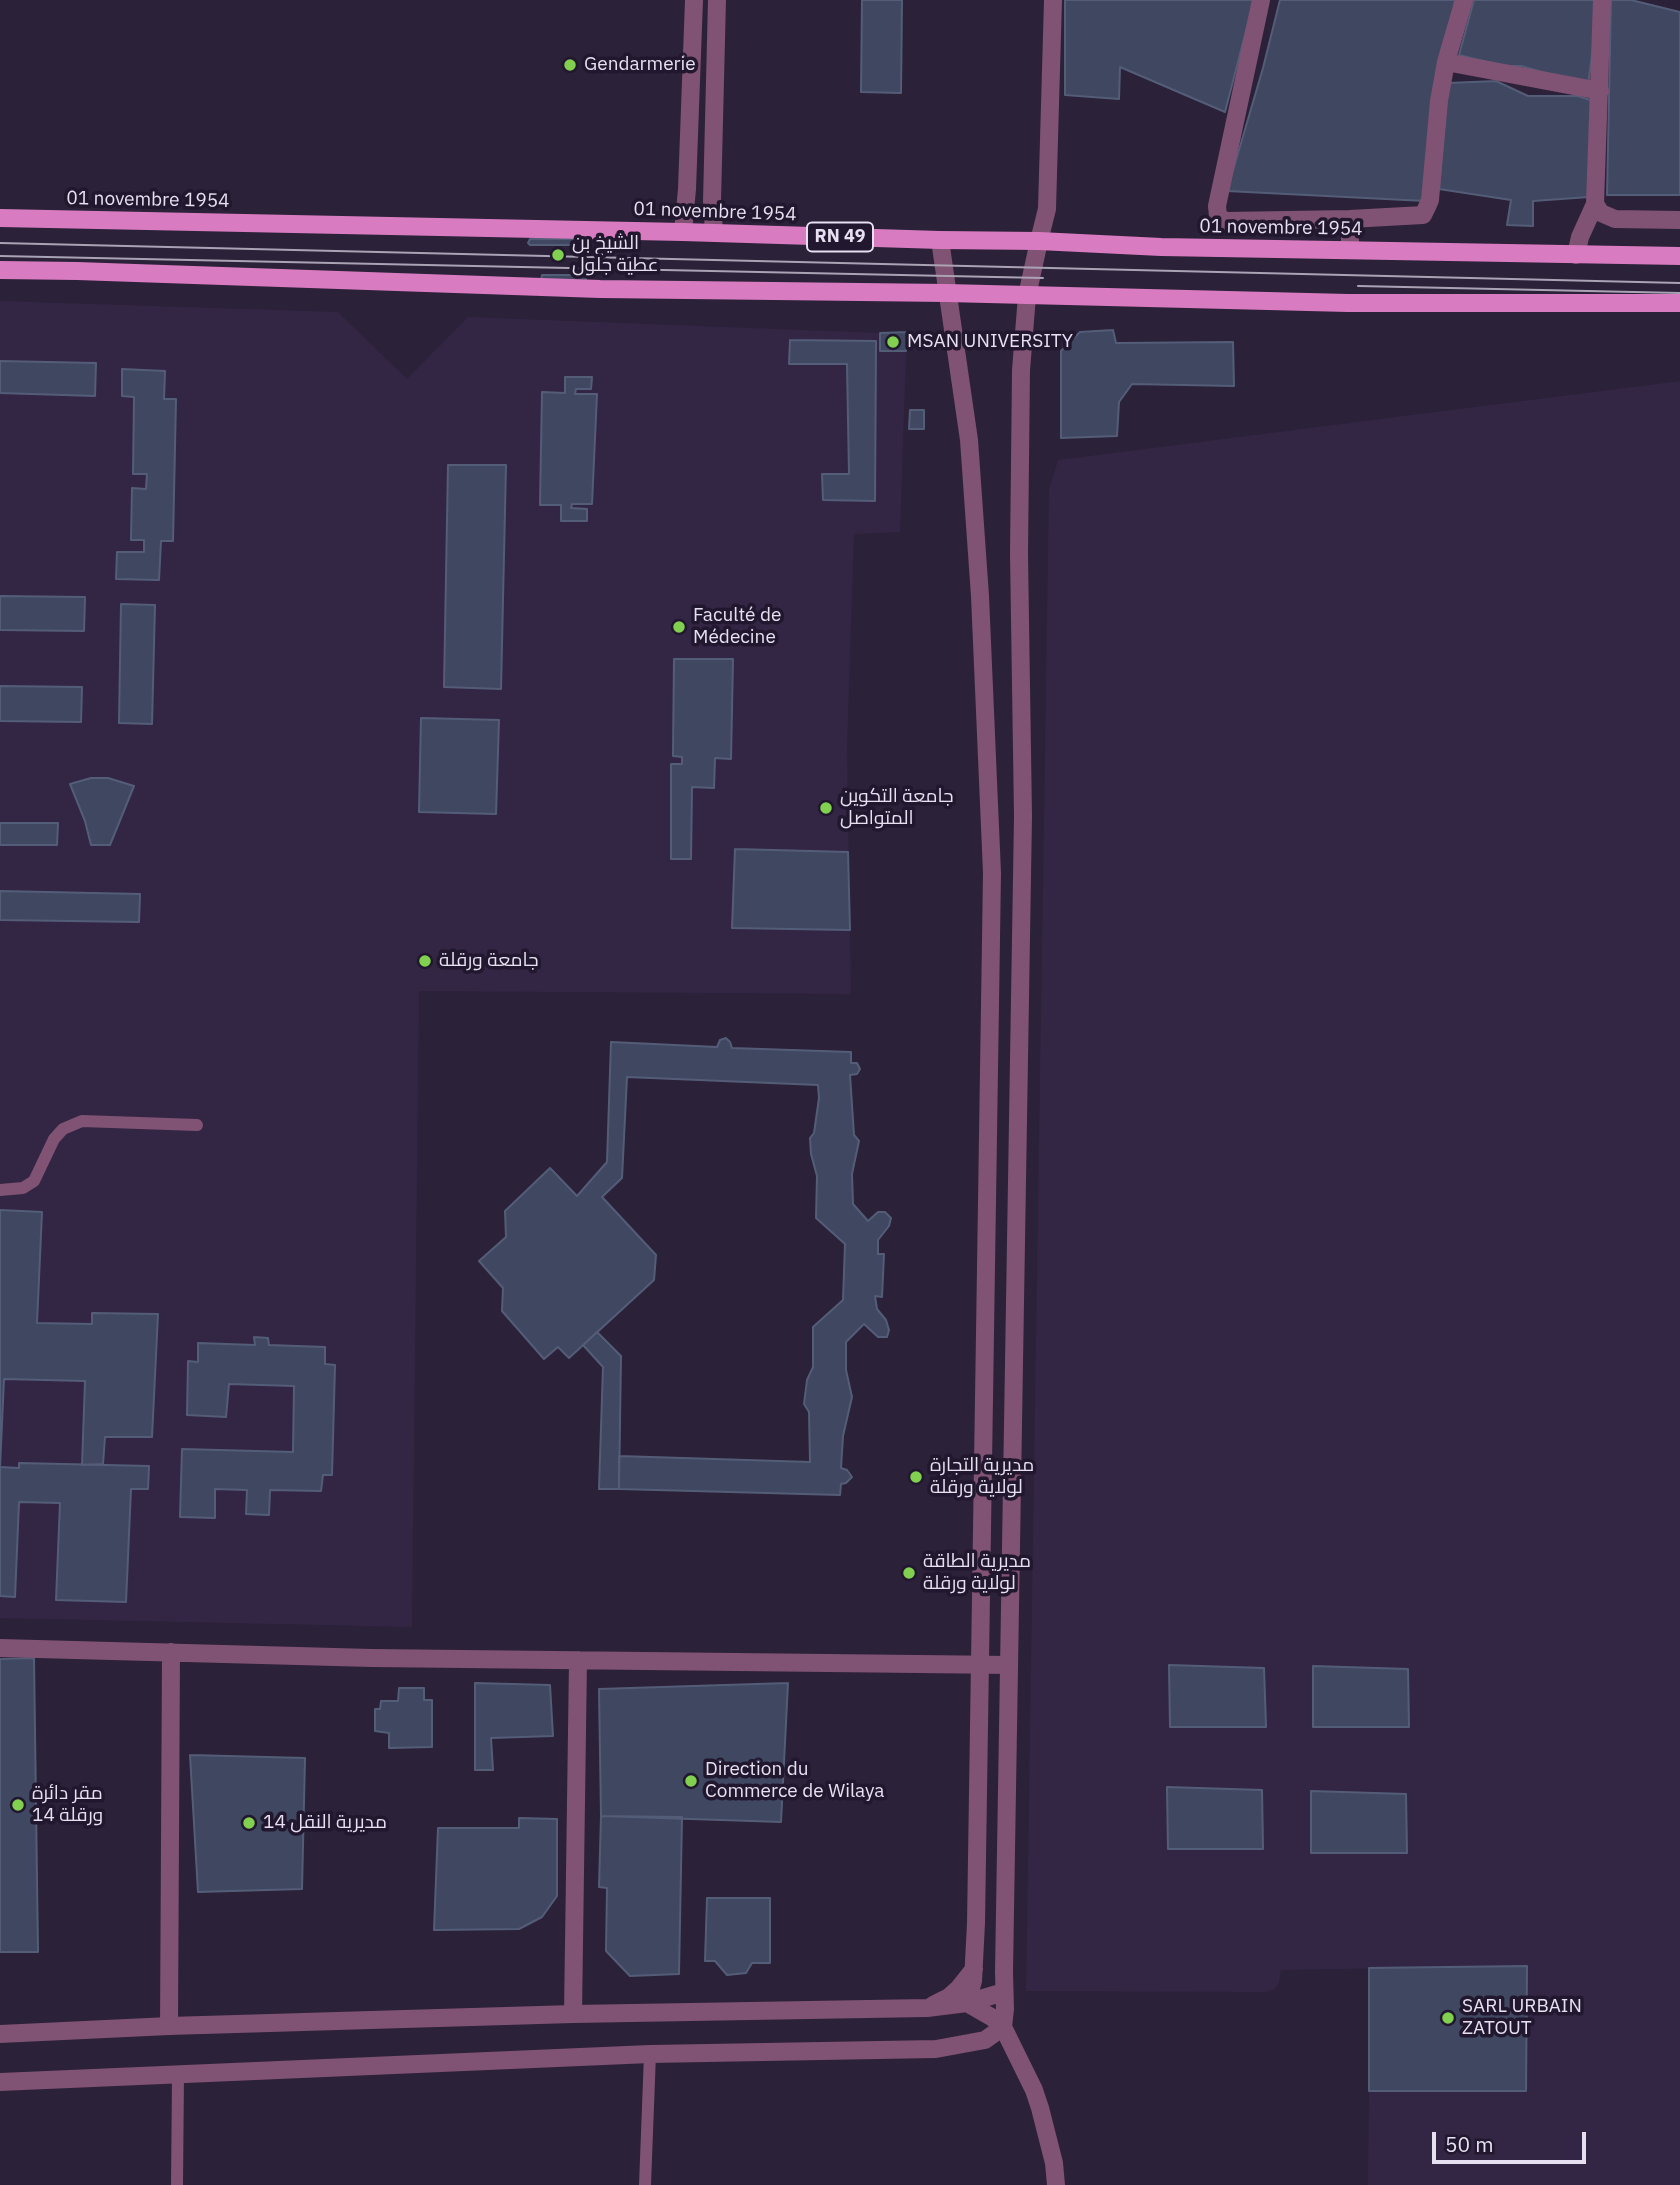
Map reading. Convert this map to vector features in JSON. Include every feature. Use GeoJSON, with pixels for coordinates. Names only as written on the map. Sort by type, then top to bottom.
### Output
{"type":"FeatureCollection","features":[{"type":"Feature","properties":{"kind":"main road","name":"01 novembre 1954"},"geometry":{"type":"LineString","coordinates":[[0,218],[683,232],[1039,241],[1161,247],[1680,256]]}},
{"type":"Feature","properties":{"kind":"main road"},"geometry":{"type":"LineString","coordinates":[[0,270],[600,289],[947,293],[1348,303],[1680,303]]}},
{"type":"Feature","properties":{"kind":"street"},"geometry":{"type":"LineString","coordinates":[[683,232],[694,0]]}},
{"type":"Feature","properties":{"kind":"street"},"geometry":{"type":"LineString","coordinates":[[714,233],[712,201],[717,0]]}},
{"type":"Feature","properties":{"kind":"street"},"geometry":{"type":"LineString","coordinates":[[0,2082],[650,2054],[936,2049],[985,2040],[1003,2026],[1023,816],[1019,554],[1021,370],[1027,296],[1047,209],[1053,0]]}},
{"type":"Feature","properties":{"kind":"street"},"geometry":{"type":"LineString","coordinates":[[1261,0],[1217,206],[1218,216],[1225,221],[1423,215],[1430,200],[1439,101],[1464,0]]}},
{"type":"Feature","properties":{"kind":"street"},"geometry":{"type":"LineString","coordinates":[[1576,255],[1580,237],[1595,204],[1602,0]]}},
{"type":"Feature","properties":{"kind":"street"},"geometry":{"type":"LineString","coordinates":[[1447,62],[1600,91]]}},
{"type":"Feature","properties":{"kind":"street"},"geometry":{"type":"LineString","coordinates":[[1595,204],[1601,213],[1615,219],[1680,220]]}},
{"type":"Feature","properties":{"kind":"street"},"geometry":{"type":"LineString","coordinates":[[1350,219],[1350,250]]}},
{"type":"Feature","properties":{"kind":"street"},"geometry":{"type":"LineString","coordinates":[[940,240],[969,440],[980,596],[992,873],[974,1969],[967,2003]]}},
{"type":"Feature","properties":{"kind":"street"},"geometry":{"type":"LineString","coordinates":[[990,962],[1020,962]]}},
{"type":"Feature","properties":{"kind":"street"},"geometry":{"type":"LineString","coordinates":[[988,1163],[1018,1163]]}},
{"type":"Feature","properties":{"kind":"street"},"geometry":{"type":"LineString","coordinates":[[0,1648],[578,1660],[1009,1665]]}},
{"type":"Feature","properties":{"kind":"street"},"geometry":{"type":"LineString","coordinates":[[169,2026],[171,1652]]}},
{"type":"Feature","properties":{"kind":"street"},"geometry":{"type":"LineString","coordinates":[[573,2014],[578,1660]]}},
{"type":"Feature","properties":{"kind":"street"},"geometry":{"type":"LineString","coordinates":[[928,2008],[949,1997],[974,1969]]}},
{"type":"Feature","properties":{"kind":"street"},"geometry":{"type":"LineString","coordinates":[[0,2034],[573,2014],[928,2008],[967,2003],[1004,1992]]}},
{"type":"Feature","properties":{"kind":"street"},"geometry":{"type":"LineString","coordinates":[[967,2003],[1003,2026],[1037,2099],[1054,2163],[1056,2185]]}},
{"type":"Feature","properties":{"kind":"lane"},"geometry":{"type":"LineString","coordinates":[[0,1190],[23,1188],[34,1181],[54,1139],[63,1129],[82,1121],[197,1125]]}},
{"type":"Feature","properties":{"kind":"lane"},"geometry":{"type":"LineString","coordinates":[[645,2185],[650,2054]]}},
{"type":"Feature","properties":{"kind":"lane"},"geometry":{"type":"LineString","coordinates":[[177,2185],[178,2076]]}},
{"type":"Feature","properties":{"kind":"shaded area","name":"جامعة ورقلة"},"geometry":{"type":"Polygon","coordinates":[[[0,301],[338,312],[407,379],[468,317],[880,333],[880,351],[906,351],[900,532],[854,534],[847,747],[851,994],[419,991],[412,1627],[0,1618],[0,301]]]}},
{"type":"Feature","properties":{"kind":"shaded area"},"geometry":{"type":"Polygon","coordinates":[[[1680,381],[1680,2185],[1368,2185],[1369,2091],[1526,2090],[1526,1966],[1281,1970],[1275,1989],[1266,1992],[1026,1991],[1049,490],[1058,460],[1680,381]]]}},
{"type":"Feature","properties":{"kind":"building"},"geometry":{"type":"Polygon","coordinates":[[[862,0],[902,0],[901,93],[861,92],[862,0]]]}},
{"type":"Feature","properties":{"kind":"building"},"geometry":{"type":"Polygon","coordinates":[[[1065,0],[1254,0],[1225,112],[1120,67],[1119,99],[1065,95],[1065,0]]]}},
{"type":"Feature","properties":{"kind":"building"},"geometry":{"type":"Polygon","coordinates":[[[1280,0],[1455,0],[1425,201],[1227,191],[1280,0]]]}},
{"type":"Feature","properties":{"kind":"building"},"geometry":{"type":"Polygon","coordinates":[[[1474,0],[1596,0],[1588,85],[1521,66],[1503,66],[1459,55],[1474,0]]]}},
{"type":"Feature","properties":{"kind":"building"},"geometry":{"type":"Polygon","coordinates":[[[1611,0],[1631,0],[1680,12],[1680,195],[1607,195],[1611,0]]]}},
{"type":"Feature","properties":{"kind":"building"},"geometry":{"type":"Polygon","coordinates":[[[1496,81],[1528,96],[1577,96],[1591,100],[1589,197],[1533,201],[1533,226],[1507,225],[1511,200],[1439,189],[1448,83],[1496,81]]]}},
{"type":"Feature","properties":{"kind":"building"},"geometry":{"type":"Polygon","coordinates":[[[530,239],[572,239],[574,243],[530,245],[530,239]]]}},
{"type":"Feature","properties":{"kind":"building"},"geometry":{"type":"Polygon","coordinates":[[[542,275],[585,275],[586,279],[541,280],[542,275]]]}},
{"type":"Feature","properties":{"kind":"building"},"geometry":{"type":"Polygon","coordinates":[[[1113,330],[1116,343],[1233,342],[1234,386],[1132,384],[1119,402],[1117,436],[1061,438],[1061,351],[1080,332],[1113,330]]]}},
{"type":"Feature","properties":{"kind":"building","name":"MSAN UNIVERSITY"},"geometry":{"type":"Polygon","coordinates":[[[907,332],[906,351],[880,351],[880,333],[907,332]]]}},
{"type":"Feature","properties":{"kind":"building"},"geometry":{"type":"Polygon","coordinates":[[[790,340],[876,341],[875,501],[823,500],[822,474],[849,474],[847,364],[789,364],[790,340]]]}},
{"type":"Feature","properties":{"kind":"building"},"geometry":{"type":"Polygon","coordinates":[[[0,361],[96,363],[95,396],[0,393],[0,361]]]}},
{"type":"Feature","properties":{"kind":"building"},"geometry":{"type":"Polygon","coordinates":[[[122,369],[165,371],[164,399],[176,399],[173,541],[161,541],[159,580],[116,579],[117,552],[144,552],[144,540],[131,540],[132,488],[146,489],[147,474],[133,474],[134,397],[122,396],[122,369]]]}},
{"type":"Feature","properties":{"kind":"building"},"geometry":{"type":"Polygon","coordinates":[[[565,377],[592,377],[591,389],[576,389],[575,394],[597,394],[592,504],[572,504],[571,508],[587,509],[587,521],[561,521],[561,505],[540,505],[542,392],[565,393],[565,377]]]}},
{"type":"Feature","properties":{"kind":"building"},"geometry":{"type":"Polygon","coordinates":[[[910,410],[924,410],[924,429],[909,429],[910,410]]]}},
{"type":"Feature","properties":{"kind":"building"},"geometry":{"type":"Polygon","coordinates":[[[448,465],[506,465],[501,689],[444,687],[448,465]]]}},
{"type":"Feature","properties":{"kind":"building"},"geometry":{"type":"Polygon","coordinates":[[[0,596],[85,597],[84,631],[0,630],[0,596]]]}},
{"type":"Feature","properties":{"kind":"building"},"geometry":{"type":"Polygon","coordinates":[[[121,604],[155,605],[152,724],[119,723],[121,604]]]}},
{"type":"Feature","properties":{"kind":"building"},"geometry":{"type":"Polygon","coordinates":[[[674,659],[733,659],[731,759],[715,758],[714,788],[692,787],[691,859],[671,859],[671,764],[682,764],[682,757],[673,756],[674,659]]]}},
{"type":"Feature","properties":{"kind":"building"},"geometry":{"type":"Polygon","coordinates":[[[0,686],[82,687],[81,722],[0,721],[0,686]]]}},
{"type":"Feature","properties":{"kind":"building"},"geometry":{"type":"Polygon","coordinates":[[[421,718],[499,720],[496,814],[419,812],[421,718]]]}},
{"type":"Feature","properties":{"kind":"building"},"geometry":{"type":"Polygon","coordinates":[[[91,778],[108,778],[134,786],[110,845],[91,845],[85,821],[70,784],[91,778]]]}},
{"type":"Feature","properties":{"kind":"building"},"geometry":{"type":"Polygon","coordinates":[[[0,823],[58,823],[57,845],[0,845],[0,823]]]}},
{"type":"Feature","properties":{"kind":"building"},"geometry":{"type":"Polygon","coordinates":[[[735,849],[848,852],[850,930],[732,928],[735,849]]]}},
{"type":"Feature","properties":{"kind":"building"},"geometry":{"type":"Polygon","coordinates":[[[0,891],[140,894],[139,922],[0,920],[0,891]]]}},
{"type":"Feature","properties":{"kind":"building"},"geometry":{"type":"Polygon","coordinates":[[[726,1038],[732,1048],[851,1052],[851,1063],[857,1063],[860,1069],[857,1074],[850,1075],[854,1135],[859,1141],[852,1174],[853,1204],[868,1221],[878,1212],[885,1212],[891,1218],[889,1226],[878,1240],[878,1254],[884,1254],[882,1297],[875,1296],[877,1309],[886,1320],[889,1330],[887,1337],[878,1337],[864,1324],[846,1342],[846,1370],[852,1397],[843,1436],[841,1468],[847,1470],[852,1477],[841,1484],[840,1495],[619,1489],[619,1456],[810,1462],[809,1412],[804,1404],[807,1380],[813,1367],[813,1327],[843,1300],[845,1244],[816,1218],[817,1176],[810,1138],[814,1133],[818,1085],[627,1077],[622,1178],[602,1197],[656,1255],[654,1280],[569,1358],[558,1347],[544,1359],[502,1311],[503,1288],[479,1261],[506,1237],[505,1211],[550,1168],[577,1196],[607,1162],[611,1042],[717,1047],[720,1040],[726,1038]]]}},
{"type":"Feature","properties":{"kind":"building"},"geometry":{"type":"Polygon","coordinates":[[[0,1210],[42,1212],[37,1323],[92,1324],[92,1313],[158,1314],[152,1437],[105,1437],[103,1464],[82,1465],[85,1381],[4,1379],[0,1467],[0,1210]]]}},
{"type":"Feature","properties":{"kind":"building"},"geometry":{"type":"Polygon","coordinates":[[[597,1332],[621,1356],[619,1489],[599,1489],[603,1367],[583,1345],[597,1332]]]}},
{"type":"Feature","properties":{"kind":"building"},"geometry":{"type":"Polygon","coordinates":[[[254,1337],[268,1338],[269,1345],[325,1347],[325,1364],[335,1365],[332,1475],[323,1475],[321,1491],[270,1490],[269,1515],[246,1514],[247,1490],[215,1489],[215,1518],[180,1517],[182,1449],[293,1452],[294,1386],[229,1384],[226,1417],[187,1415],[188,1361],[198,1362],[198,1343],[255,1345],[254,1337]]]}},
{"type":"Feature","properties":{"kind":"building"},"geometry":{"type":"Polygon","coordinates":[[[19,1463],[149,1466],[148,1489],[131,1489],[126,1602],[56,1600],[60,1503],[19,1502],[15,1597],[0,1596],[0,1467],[19,1468],[19,1463]]]}},
{"type":"Feature","properties":{"kind":"building","name":"مقر دائرة ورقلة 14"},"geometry":{"type":"Polygon","coordinates":[[[34,1658],[38,1952],[0,1952],[0,1659],[34,1658]]]}},
{"type":"Feature","properties":{"kind":"building"},"geometry":{"type":"Polygon","coordinates":[[[1169,1665],[1264,1668],[1266,1727],[1170,1727],[1169,1665]]]}},
{"type":"Feature","properties":{"kind":"building"},"geometry":{"type":"Polygon","coordinates":[[[1313,1666],[1408,1669],[1409,1727],[1313,1727],[1313,1666]]]}},
{"type":"Feature","properties":{"kind":"building"},"geometry":{"type":"Polygon","coordinates":[[[475,1683],[550,1685],[553,1736],[491,1738],[493,1770],[475,1770],[475,1683]]]}},
{"type":"Feature","properties":{"kind":"building","name":"Direction du Commerce de Wilaya"},"geometry":{"type":"Polygon","coordinates":[[[788,1683],[781,1822],[601,1816],[599,1689],[788,1683]]]}},
{"type":"Feature","properties":{"kind":"building"},"geometry":{"type":"Polygon","coordinates":[[[399,1688],[424,1688],[424,1700],[432,1700],[432,1747],[389,1748],[389,1733],[375,1731],[375,1709],[380,1709],[381,1701],[398,1701],[399,1688]]]}},
{"type":"Feature","properties":{"kind":"building","name":"مديرية النقل 14"},"geometry":{"type":"Polygon","coordinates":[[[190,1755],[305,1758],[302,1889],[198,1892],[190,1755]]]}},
{"type":"Feature","properties":{"kind":"building"},"geometry":{"type":"Polygon","coordinates":[[[1167,1787],[1262,1790],[1263,1849],[1168,1849],[1167,1787]]]}},
{"type":"Feature","properties":{"kind":"building"},"geometry":{"type":"Polygon","coordinates":[[[1311,1791],[1406,1794],[1407,1853],[1311,1853],[1311,1791]]]}},
{"type":"Feature","properties":{"kind":"building"},"geometry":{"type":"Polygon","coordinates":[[[601,1816],[682,1817],[679,1974],[630,1976],[606,1951],[607,1888],[599,1887],[601,1816]]]}},
{"type":"Feature","properties":{"kind":"building"},"geometry":{"type":"Polygon","coordinates":[[[519,1818],[557,1819],[557,1896],[542,1917],[519,1929],[434,1930],[438,1828],[519,1828],[519,1818]]]}},
{"type":"Feature","properties":{"kind":"building"},"geometry":{"type":"Polygon","coordinates":[[[707,1898],[770,1898],[770,1963],[752,1963],[746,1973],[727,1975],[715,1961],[705,1961],[707,1898]]]}},
{"type":"Feature","properties":{"kind":"building","name":"SARL URBAIN ZATOUT"},"geometry":{"type":"Polygon","coordinates":[[[1527,1966],[1526,2091],[1369,2091],[1369,1968],[1527,1966]]]}},
{"type":"Feature","properties":{"kind":"tram line"},"geometry":{"type":"LineString","coordinates":[[0,243],[1680,283]]}},
{"type":"Feature","properties":{"kind":"tram line"},"geometry":{"type":"LineString","coordinates":[[0,256],[1043,278]]}},
{"type":"Feature","properties":{"kind":"tram line"},"geometry":{"type":"LineString","coordinates":[[1358,286],[1680,293]]}},
{"type":"Feature","properties":{"kind":"place","name":"Gendarmerie"},"geometry":{"type":"Point","coordinates":[570,65]}},
{"type":"Feature","properties":{"kind":"place","name":"الشيخ بن عطية جلول"},"geometry":{"type":"Point","coordinates":[558,255]}},
{"type":"Feature","properties":{"kind":"place","name":"MSAN UNIVERSITY"},"geometry":{"type":"Point","coordinates":[893,342]}},
{"type":"Feature","properties":{"kind":"place","name":"Faculté de Médecine"},"geometry":{"type":"Point","coordinates":[679,627]}},
{"type":"Feature","properties":{"kind":"place","name":"جامعة التكوين المتواصل"},"geometry":{"type":"Point","coordinates":[826,808]}},
{"type":"Feature","properties":{"kind":"place","name":"جامعة ورقلة"},"geometry":{"type":"Point","coordinates":[425,961]}},
{"type":"Feature","properties":{"kind":"place","name":"مديرية التجارة لولاية ورقلة"},"geometry":{"type":"Point","coordinates":[916,1477]}},
{"type":"Feature","properties":{"kind":"place","name":"مديرية الطاقة لولاية ورقلة"},"geometry":{"type":"Point","coordinates":[909,1573]}},
{"type":"Feature","properties":{"kind":"place","name":"Direction du Commerce de Wilaya"},"geometry":{"type":"Point","coordinates":[691,1781]}},
{"type":"Feature","properties":{"kind":"place","name":"مقر دائرة ورقلة 14"},"geometry":{"type":"Point","coordinates":[18,1805]}},
{"type":"Feature","properties":{"kind":"place","name":"مديرية النقل 14"},"geometry":{"type":"Point","coordinates":[249,1823]}},
{"type":"Feature","properties":{"kind":"place","name":"SARL URBAIN ZATOUT"},"geometry":{"type":"Point","coordinates":[1448,2018]}}]}
